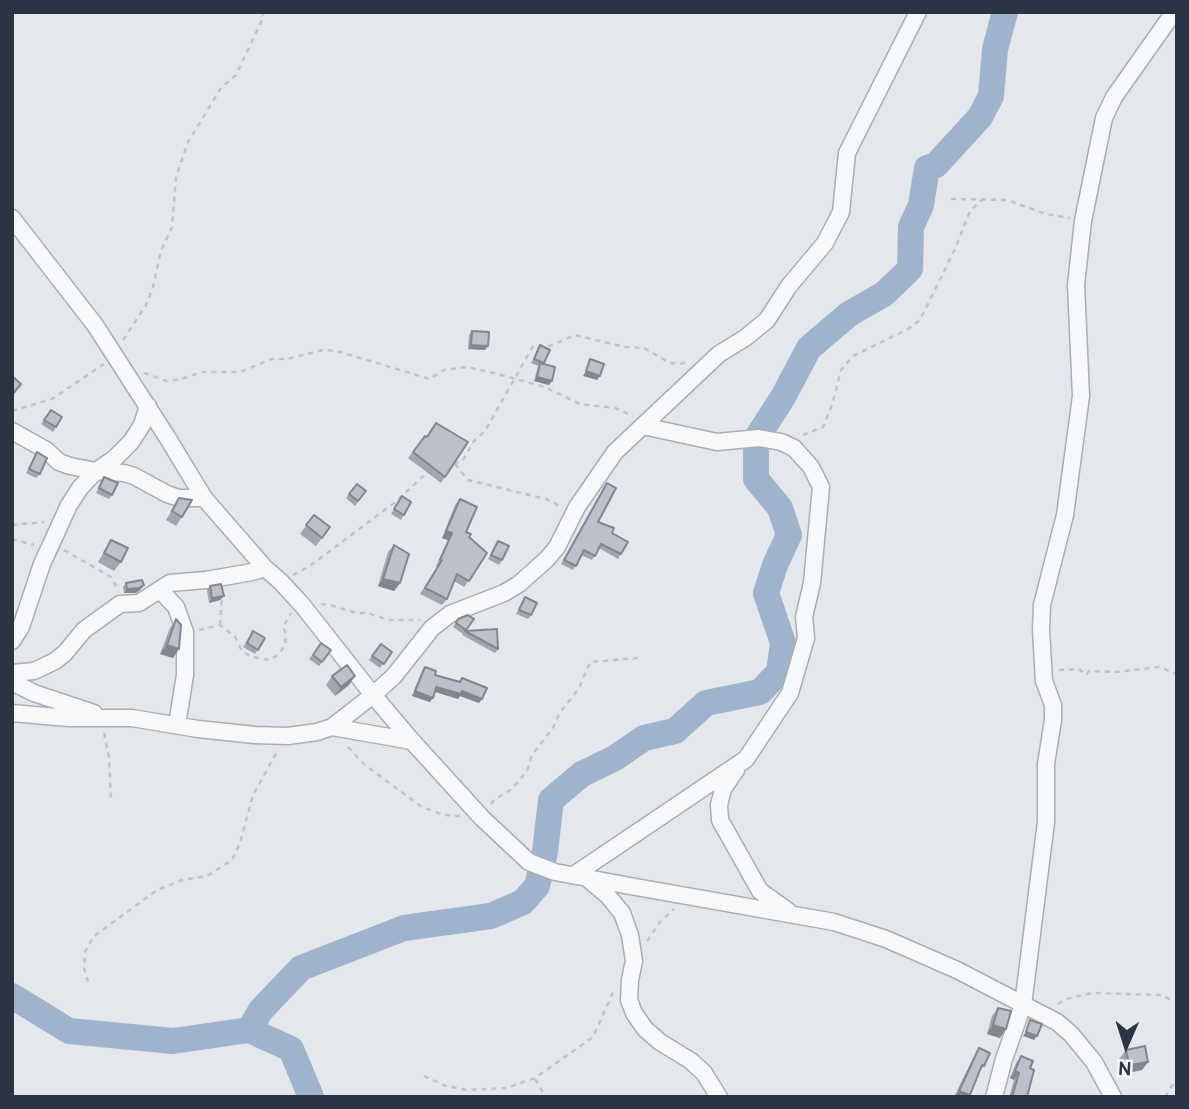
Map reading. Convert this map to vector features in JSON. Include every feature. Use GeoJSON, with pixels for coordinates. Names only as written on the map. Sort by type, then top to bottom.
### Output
{"type":"FeatureCollection","features":[{"type":"Feature","properties":{"kind":"street"},"geometry":{"type":"LineString","coordinates":[[12,713],[152,720],[234,733],[288,736],[317,732],[332,727],[373,695],[394,676],[418,643],[450,614],[504,593],[535,571],[557,547],[570,519],[609,460],[719,354],[746,338],[767,320],[789,286],[830,235],[841,212],[847,153],[918,12]]}},
{"type":"Feature","properties":{"kind":"street"},"geometry":{"type":"LineString","coordinates":[[994,1097],[1023,1004],[1046,822],[1046,764],[1053,705],[1044,681],[1042,605],[1065,515],[1081,396],[1076,285],[1083,221],[1104,118],[1114,97],[1174,12]]}},
{"type":"Feature","properties":{"kind":"street"},"geometry":{"type":"LineString","coordinates":[[12,218],[75,298],[115,355],[204,498],[265,568],[281,582],[412,741],[482,818],[529,862],[555,872],[687,898],[834,922],[886,939],[957,970],[1057,1022],[1094,1062],[1114,1097]]}},
{"type":"Feature","properties":{"kind":"street"},"geometry":{"type":"LineString","coordinates":[[12,641],[22,627],[50,545],[80,488],[131,442],[142,425],[148,407]]}},
{"type":"Feature","properties":{"kind":"street"},"geometry":{"type":"LineString","coordinates":[[580,876],[746,759],[790,693],[806,638],[804,617],[812,583],[821,487],[811,467],[794,449],[781,442],[759,438],[717,442],[643,426]]}},
{"type":"Feature","properties":{"kind":"street"},"geometry":{"type":"LineString","coordinates":[[12,431],[46,450],[59,461],[96,471],[124,472],[179,498],[204,498]]}},
{"type":"Feature","properties":{"kind":"street"},"geometry":{"type":"LineString","coordinates":[[12,673],[34,671],[55,661],[84,630],[120,604],[139,603],[170,583],[206,580],[265,568]]}},
{"type":"Feature","properties":{"kind":"street"},"geometry":{"type":"LineString","coordinates":[[160,590],[176,607],[185,632],[185,675],[177,725]]}},
{"type":"Feature","properties":{"kind":"street"},"geometry":{"type":"LineString","coordinates":[[12,682],[107,719]]}},
{"type":"Feature","properties":{"kind":"street"},"geometry":{"type":"LineString","coordinates":[[332,727],[412,741]]}},
{"type":"Feature","properties":{"kind":"street"},"geometry":{"type":"LineString","coordinates":[[740,763],[723,789],[719,805],[720,820],[760,891],[793,914]]}},
{"type":"Feature","properties":{"kind":"street"},"geometry":{"type":"LineString","coordinates":[[580,876],[608,896],[622,914],[634,961],[629,981],[629,1000],[634,1013],[645,1029],[660,1042],[691,1061],[704,1073],[719,1097]]}},
{"type":"Feature","properties":{"kind":"path"},"geometry":{"type":"LineString","coordinates":[[12,411],[52,399],[115,355],[146,305],[153,287],[161,251],[172,227],[176,177],[188,142],[221,88],[236,75],[244,62],[263,12]]}},
{"type":"Feature","properties":{"kind":"path"},"geometry":{"type":"LineString","coordinates":[[781,442],[823,427],[841,370],[853,356],[908,329],[920,320],[955,249],[970,211],[984,198]]}},
{"type":"Feature","properties":{"kind":"path"},"geometry":{"type":"LineString","coordinates":[[951,199],[1007,200],[1046,214],[1083,221]]}},
{"type":"Feature","properties":{"kind":"path"},"geometry":{"type":"LineString","coordinates":[[570,519],[555,503],[546,499],[468,480],[454,463],[462,462],[474,440],[485,431],[533,346],[547,347],[575,335],[625,347],[644,348],[670,363],[680,364],[691,360]]}},
{"type":"Feature","properties":{"kind":"path"},"geometry":{"type":"LineString","coordinates":[[131,381],[137,374],[145,372],[167,380],[202,373],[240,372],[272,359],[287,359],[323,350],[360,356],[430,379],[444,370],[467,368],[489,372],[545,387],[580,404],[615,408],[637,418],[643,426]]}},
{"type":"Feature","properties":{"kind":"path"},"geometry":{"type":"LineString","coordinates":[[281,582],[310,566],[342,543],[394,503],[432,467]]}},
{"type":"Feature","properties":{"kind":"path"},"geometry":{"type":"LineString","coordinates":[[12,525],[62,520]]}},
{"type":"Feature","properties":{"kind":"path"},"geometry":{"type":"LineString","coordinates":[[12,539],[38,546],[50,545],[79,557],[111,576],[118,589],[120,604]]}},
{"type":"Feature","properties":{"kind":"path"},"geometry":{"type":"LineString","coordinates":[[220,625],[223,590],[235,574]]}},
{"type":"Feature","properties":{"kind":"path"},"geometry":{"type":"LineString","coordinates":[[340,743],[352,748],[365,765],[422,807],[444,815],[482,818],[494,800],[512,789],[527,771],[532,755],[579,688],[590,662],[638,658]]}},
{"type":"Feature","properties":{"kind":"path"},"geometry":{"type":"LineString","coordinates":[[1044,671],[1079,669],[1086,675],[1089,671],[1116,672],[1159,667],[1177,674]]}},
{"type":"Feature","properties":{"kind":"path"},"geometry":{"type":"LineString","coordinates":[[107,719],[111,799]]}},
{"type":"Feature","properties":{"kind":"path"},"geometry":{"type":"LineString","coordinates":[[89,982],[84,968],[85,952],[93,937],[157,890],[182,880],[207,876],[232,860],[240,843],[253,795],[288,736]]}},
{"type":"Feature","properties":{"kind":"path"},"geometry":{"type":"LineString","coordinates":[[634,961],[660,922],[687,898]]}},
{"type":"Feature","properties":{"kind":"path"},"geometry":{"type":"LineString","coordinates":[[424,1076],[446,1086],[467,1090],[506,1088],[535,1078],[593,1037],[608,998],[619,982]]}},
{"type":"Feature","properties":{"kind":"path"},"geometry":{"type":"LineString","coordinates":[[1043,1014],[1066,999],[1092,993],[1160,995],[1177,1002]]}},
{"type":"Feature","properties":{"kind":"path"},"geometry":{"type":"LineString","coordinates":[[535,1078],[546,1097]]}},
{"type":"Feature","properties":{"kind":"path"},"geometry":{"type":"LineString","coordinates":[[1165,1097],[1177,1078]]}},
{"type":"Feature","properties":{"kind":"building"},"geometry":{"type":"Polygon","coordinates":[[[472,331],[489,332],[488,346],[471,345],[472,331]]]}},
{"type":"Feature","properties":{"kind":"building"},"geometry":{"type":"Polygon","coordinates":[[[540,345],[550,350],[544,363],[534,359],[540,345]]]}},
{"type":"Feature","properties":{"kind":"building"},"geometry":{"type":"Polygon","coordinates":[[[590,359],[604,364],[600,376],[586,371],[590,359]]]}},
{"type":"Feature","properties":{"kind":"building"},"geometry":{"type":"Polygon","coordinates":[[[540,363],[555,367],[552,381],[537,377],[540,363]]]}},
{"type":"Feature","properties":{"kind":"building"},"geometry":{"type":"Polygon","coordinates":[[[12,376],[21,384],[12,395],[12,376]]]}},
{"type":"Feature","properties":{"kind":"building"},"geometry":{"type":"Polygon","coordinates":[[[51,410],[62,417],[56,427],[44,420],[51,410]]]}},
{"type":"Feature","properties":{"kind":"building"},"geometry":{"type":"Polygon","coordinates":[[[436,423],[468,442],[445,477],[413,452],[436,423]]]}},
{"type":"Feature","properties":{"kind":"building"},"geometry":{"type":"Polygon","coordinates":[[[37,452],[47,458],[40,474],[29,469],[37,452]]]}},
{"type":"Feature","properties":{"kind":"building"},"geometry":{"type":"Polygon","coordinates":[[[104,477],[118,483],[112,495],[99,488],[104,477]]]}},
{"type":"Feature","properties":{"kind":"building"},"geometry":{"type":"Polygon","coordinates":[[[607,483],[616,488],[598,522],[614,528],[612,533],[628,542],[621,554],[601,544],[595,556],[584,550],[576,566],[564,560],[607,483]]]}},
{"type":"Feature","properties":{"kind":"building"},"geometry":{"type":"Polygon","coordinates":[[[357,484],[366,491],[358,501],[349,494],[357,484]]]}},
{"type":"Feature","properties":{"kind":"building"},"geometry":{"type":"Polygon","coordinates":[[[402,496],[411,502],[404,515],[394,509],[402,496]]]}},
{"type":"Feature","properties":{"kind":"building"},"geometry":{"type":"Polygon","coordinates":[[[179,498],[192,500],[182,517],[172,511],[179,498]]]}},
{"type":"Feature","properties":{"kind":"building"},"geometry":{"type":"Polygon","coordinates":[[[460,499],[477,507],[466,532],[471,534],[469,537],[487,553],[469,581],[457,574],[447,599],[425,588],[442,560],[452,533],[446,531],[460,499]]]}},
{"type":"Feature","properties":{"kind":"building"},"geometry":{"type":"Polygon","coordinates":[[[314,515],[330,527],[322,538],[306,525],[314,515]]]}},
{"type":"Feature","properties":{"kind":"building"},"geometry":{"type":"Polygon","coordinates":[[[111,540],[128,548],[121,562],[104,553],[111,540]]]}},
{"type":"Feature","properties":{"kind":"building"},"geometry":{"type":"Polygon","coordinates":[[[498,541],[509,546],[502,560],[491,555],[498,541]]]}},
{"type":"Feature","properties":{"kind":"building"},"geometry":{"type":"Polygon","coordinates":[[[394,545],[409,554],[400,583],[383,579],[394,545]]]}},
{"type":"Feature","properties":{"kind":"building"},"geometry":{"type":"Polygon","coordinates":[[[142,580],[144,585],[139,588],[127,589],[126,583],[142,580]]]}},
{"type":"Feature","properties":{"kind":"building"},"geometry":{"type":"Polygon","coordinates":[[[221,584],[224,596],[212,598],[210,586],[221,584]]]}},
{"type":"Feature","properties":{"kind":"building"},"geometry":{"type":"Polygon","coordinates":[[[525,597],[537,603],[531,615],[519,610],[525,597]]]}},
{"type":"Feature","properties":{"kind":"building"},"geometry":{"type":"Polygon","coordinates":[[[468,615],[474,619],[466,630],[456,623],[458,619],[468,615]]]}},
{"type":"Feature","properties":{"kind":"building"},"geometry":{"type":"Polygon","coordinates":[[[176,619],[181,625],[179,649],[167,645],[176,619]]]}},
{"type":"Feature","properties":{"kind":"building"},"geometry":{"type":"Polygon","coordinates":[[[497,629],[498,649],[465,631],[497,629]]]}},
{"type":"Feature","properties":{"kind":"building"},"geometry":{"type":"Polygon","coordinates":[[[253,631],[265,638],[258,650],[247,643],[253,631]]]}},
{"type":"Feature","properties":{"kind":"building"},"geometry":{"type":"Polygon","coordinates":[[[321,643],[331,650],[322,662],[313,655],[321,643]]]}},
{"type":"Feature","properties":{"kind":"building"},"geometry":{"type":"Polygon","coordinates":[[[381,644],[392,652],[384,664],[372,656],[381,644]]]}},
{"type":"Feature","properties":{"kind":"building"},"geometry":{"type":"Polygon","coordinates":[[[347,665],[355,676],[341,687],[332,676],[347,665]]]}},
{"type":"Feature","properties":{"kind":"building"},"geometry":{"type":"Polygon","coordinates":[[[425,667],[436,671],[435,675],[460,682],[462,678],[487,688],[482,699],[462,691],[461,694],[436,687],[433,698],[415,691],[425,667]]]}},
{"type":"Feature","properties":{"kind":"building"},"geometry":{"type":"Polygon","coordinates":[[[998,1008],[1011,1011],[1006,1029],[993,1025],[998,1008]]]}},
{"type":"Feature","properties":{"kind":"building"},"geometry":{"type":"Polygon","coordinates":[[[1030,1020],[1042,1024],[1037,1036],[1026,1032],[1030,1020]]]}},
{"type":"Feature","properties":{"kind":"building"},"geometry":{"type":"Polygon","coordinates":[[[1145,1046],[1148,1062],[1129,1065],[1126,1050],[1145,1046]]]}},
{"type":"Feature","properties":{"kind":"building"},"geometry":{"type":"Polygon","coordinates":[[[979,1048],[990,1053],[970,1095],[959,1091],[979,1048]]]}},
{"type":"Feature","properties":{"kind":"building"},"geometry":{"type":"Polygon","coordinates":[[[1021,1056],[1033,1061],[1030,1068],[1034,1070],[1027,1097],[1012,1097],[1019,1073],[1015,1071],[1021,1056]]]}},
{"type":"Feature","properties":{"kind":"waterway"},"geometry":{"type":"LineString","coordinates":[[249,1030],[261,1010],[301,968],[404,928],[491,916],[523,902],[537,886],[545,852],[551,800],[582,774],[615,758],[644,738],[675,731],[706,703],[760,692],[779,672],[783,643],[766,593],[789,535],[780,508],[756,479],[756,439],[783,397],[809,348],[849,314],[884,294],[910,269],[911,227],[921,205],[927,168],[936,165],[980,117],[991,96],[995,49],[1005,12]]}},
{"type":"Feature","properties":{"kind":"waterway"},"geometry":{"type":"LineString","coordinates":[[12,996],[69,1031],[173,1041],[249,1030],[291,1049],[311,1097]]}}]}
